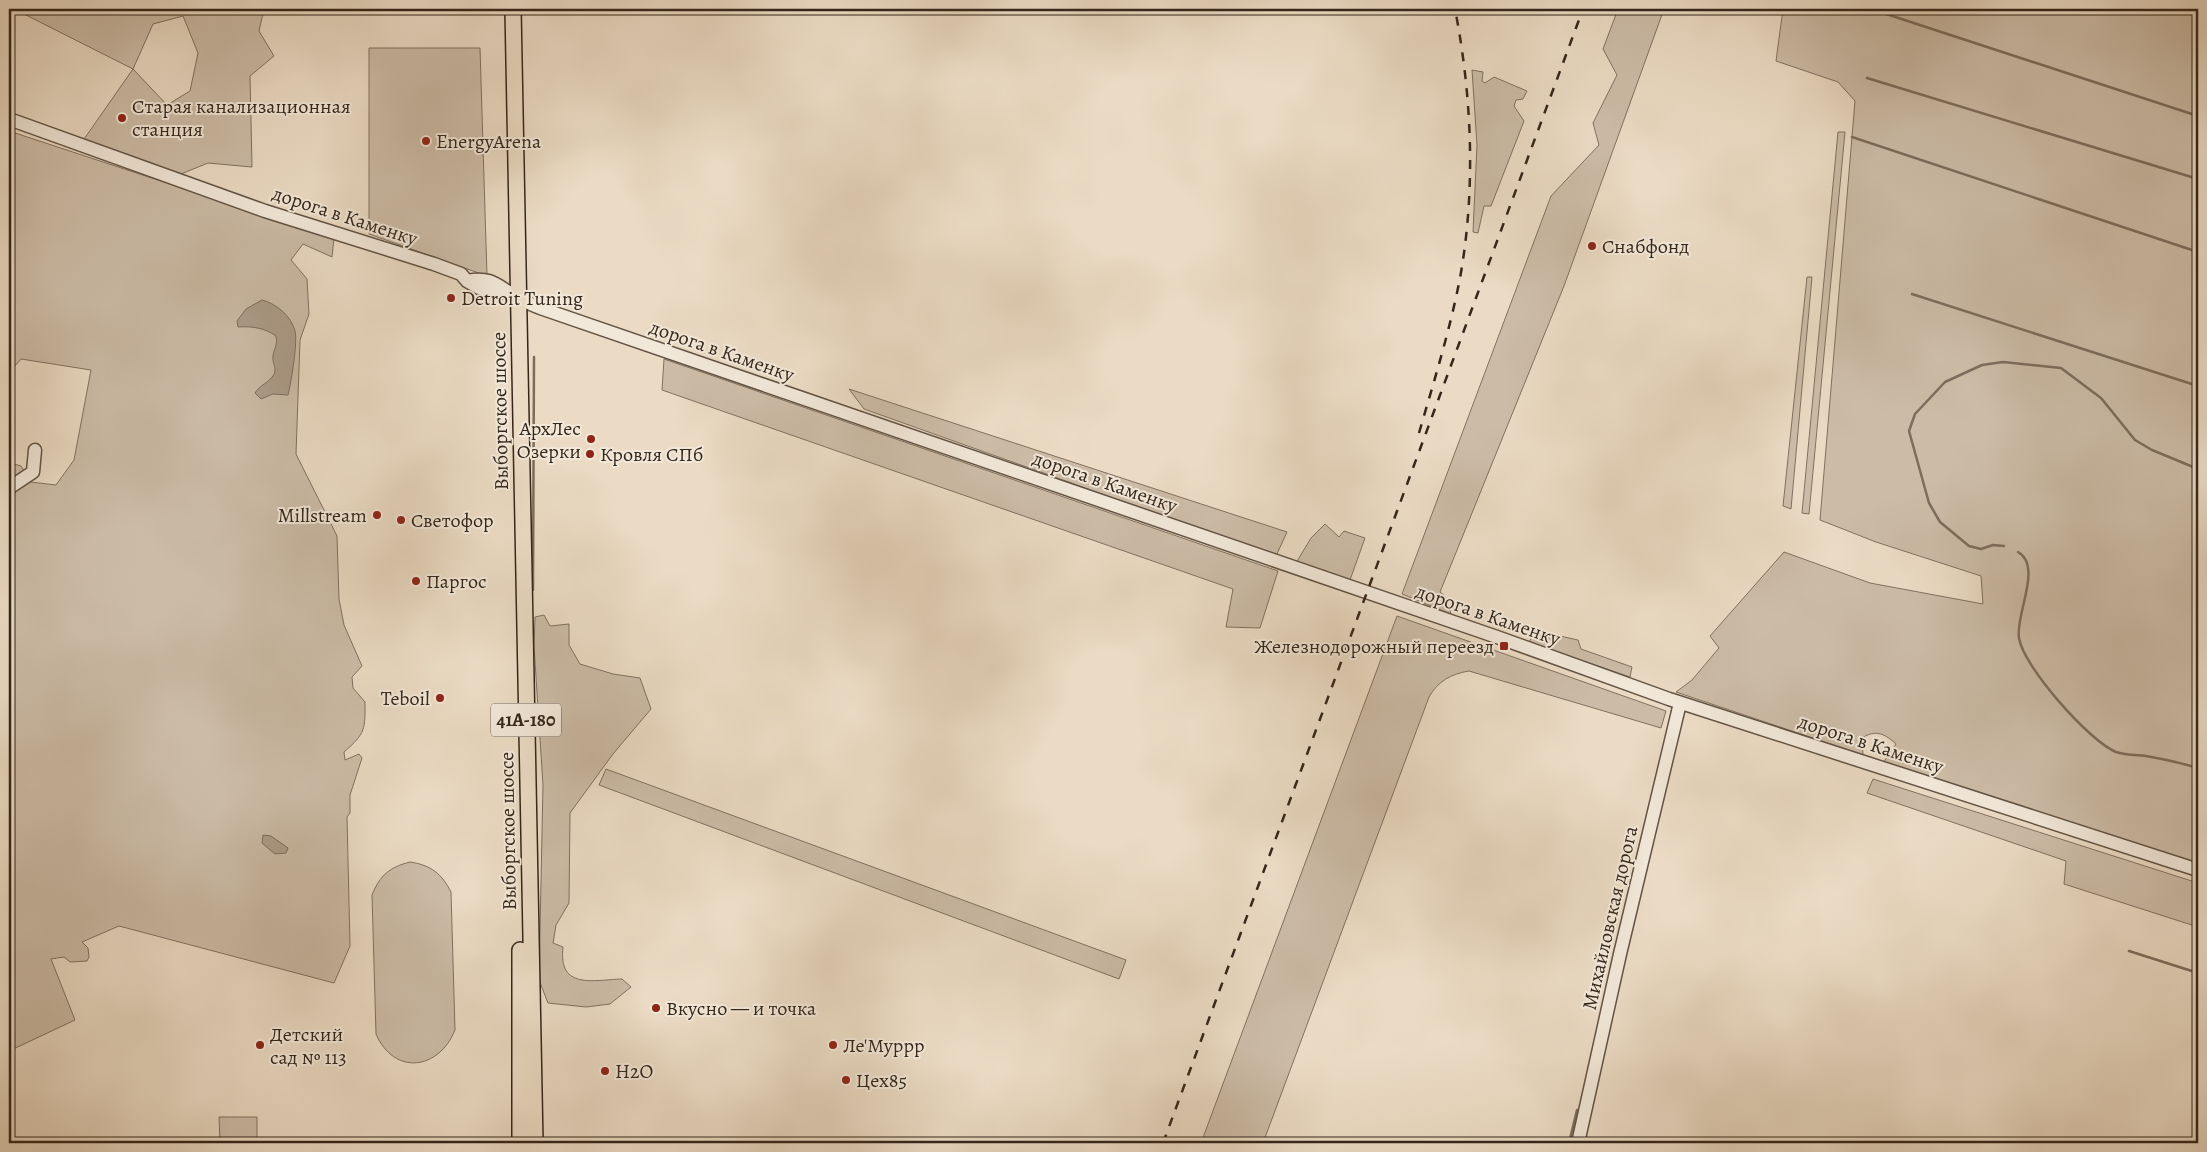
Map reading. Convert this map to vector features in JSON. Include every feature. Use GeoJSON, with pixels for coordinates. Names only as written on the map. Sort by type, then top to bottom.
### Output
{"type":"FeatureCollection","features":[{"type":"Feature","properties":{"kind":"main road","name":"Выборгское шоссе"},"geometry":{"type":"LineString","coordinates":[[504,9],[535,1143]]}},
{"type":"Feature","properties":{"kind":"main road","name":"Выборгское шоссе"},"geometry":{"type":"LineString","coordinates":[[513,9],[513,294],[519,830],[520,1143]]}},
{"type":"Feature","properties":{"kind":"street","name":"дорога в Каменку"},"geometry":{"type":"LineString","coordinates":[[9,118],[265,210],[434,264],[461,274],[467,281],[480,278],[497,283],[513,294],[543,309],[1497,637],[1680,703],[2198,870]]}},
{"type":"Feature","properties":{"kind":"street"},"geometry":{"type":"LineString","coordinates":[[9,488],[33,472],[35,450]]}},
{"type":"Feature","properties":{"kind":"street","name":"Михайловская дорога"},"geometry":{"type":"LineString","coordinates":[[1578,1143],[1620,954],[1680,703]]}},
{"type":"Feature","properties":{"kind":"shaded area"},"geometry":{"type":"Polygon","coordinates":[[[14,9],[264,9],[259,31],[274,56],[250,76],[252,167],[208,163],[181,174],[82,142],[133,69],[14,9]],[[183,16],[153,24],[133,69],[167,105],[190,91],[198,53],[183,16]]]}},
{"type":"Feature","properties":{"kind":"shaded area"},"geometry":{"type":"Polygon","coordinates":[[[1618,9],[1664,9],[1564,286],[1440,592],[1445,596],[1451,614],[1402,594],[1551,196],[1599,145],[1593,123],[1617,75],[1603,49],[1618,9]]]}},
{"type":"Feature","properties":{"kind":"shaded area"},"geometry":{"type":"Polygon","coordinates":[[[1783,9],[2198,9],[2198,863],[1883,763],[1896,744],[1880,734],[1867,735],[1862,738],[1863,755],[1676,692],[1692,680],[1719,648],[1710,636],[1784,552],[1870,583],[1983,604],[1981,576],[1876,542],[1820,520],[1855,101],[1838,82],[1776,61],[1783,9]]]}},
{"type":"Feature","properties":{"kind":"shaded area","name":"EnergyArena"},"geometry":{"type":"Polygon","coordinates":[[[369,48],[480,48],[487,276],[369,234],[369,48]]]}},
{"type":"Feature","properties":{"kind":"shaded area"},"geometry":{"type":"Polygon","coordinates":[[[1472,70],[1483,72],[1482,81],[1485,83],[1494,77],[1527,91],[1523,99],[1516,100],[1514,106],[1524,121],[1491,206],[1484,206],[1478,233],[1473,232],[1477,145],[1472,70]]]}},
{"type":"Feature","properties":{"kind":"shaded area"},"geometry":{"type":"Polygon","coordinates":[[[9,131],[334,238],[332,257],[303,244],[291,260],[307,279],[309,314],[300,340],[296,454],[337,536],[339,599],[344,625],[362,666],[352,677],[353,688],[365,702],[365,711],[363,730],[357,740],[344,752],[345,760],[359,754],[362,758],[350,795],[350,813],[347,817],[350,946],[334,983],[119,926],[82,942],[88,948],[89,957],[87,961],[70,962],[64,957],[51,959],[75,1020],[9,1051],[9,472],[11,463],[21,466],[31,482],[56,485],[74,460],[91,370],[21,359],[14,367],[9,368],[9,131]]]}},
{"type":"Feature","properties":{"kind":"shaded area"},"geometry":{"type":"Polygon","coordinates":[[[1838,132],[1845,132],[1809,514],[1802,513],[1838,132]]]}},
{"type":"Feature","properties":{"kind":"shaded area"},"geometry":{"type":"Polygon","coordinates":[[[1807,277],[1812,277],[1791,509],[1783,506],[1807,277]]]}},
{"type":"Feature","properties":{"kind":"shaded area"},"geometry":{"type":"Polygon","coordinates":[[[262,300],[278,308],[287,316],[295,331],[296,344],[288,395],[273,394],[261,399],[255,393],[274,373],[273,356],[276,336],[258,328],[238,327],[237,321],[246,309],[262,300]]]}},
{"type":"Feature","properties":{"kind":"shaded area"},"geometry":{"type":"Polygon","coordinates":[[[664,359],[1278,571],[1260,628],[1226,627],[1233,589],[662,390],[664,359]]]}},
{"type":"Feature","properties":{"kind":"shaded area"},"geometry":{"type":"Polygon","coordinates":[[[849,389],[1287,532],[1276,556],[864,409],[849,389]]]}},
{"type":"Feature","properties":{"kind":"shaded area"},"geometry":{"type":"Polygon","coordinates":[[[1325,524],[1339,537],[1344,531],[1365,538],[1350,580],[1296,563],[1311,538],[1325,524]]]}},
{"type":"Feature","properties":{"kind":"shaded area"},"geometry":{"type":"Polygon","coordinates":[[[544,615],[550,626],[569,624],[569,645],[580,664],[613,674],[640,678],[651,709],[613,754],[570,813],[569,903],[556,925],[553,943],[563,947],[563,961],[566,970],[572,976],[580,980],[589,981],[622,979],[631,987],[610,1004],[586,1007],[548,1003],[539,980],[543,785],[534,646],[535,617],[544,615]]]}},
{"type":"Feature","properties":{"kind":"shaded area"},"geometry":{"type":"Polygon","coordinates":[[[1397,616],[1666,711],[1661,728],[1469,671],[1451,676],[1441,683],[1429,697],[1263,1143],[1201,1143],[1397,616]]]}},
{"type":"Feature","properties":{"kind":"shaded area"},"geometry":{"type":"Polygon","coordinates":[[[1534,633],[1556,640],[1560,636],[1578,640],[1581,649],[1632,667],[1630,677],[1529,642],[1534,633]]]}},
{"type":"Feature","properties":{"kind":"shaded area"},"geometry":{"type":"Polygon","coordinates":[[[606,769],[1126,960],[1119,979],[599,785],[606,769]]]}},
{"type":"Feature","properties":{"kind":"shaded area"},"geometry":{"type":"Polygon","coordinates":[[[1873,779],[2198,883],[2198,927],[2064,884],[2066,861],[1867,793],[1873,779]]]}},
{"type":"Feature","properties":{"kind":"shaded area"},"geometry":{"type":"Polygon","coordinates":[[[263,835],[271,836],[288,848],[286,853],[275,854],[262,843],[263,835]]]}},
{"type":"Feature","properties":{"kind":"shaded area"},"geometry":{"type":"Polygon","coordinates":[[[410,862],[424,865],[435,871],[444,880],[451,892],[455,1030],[448,1043],[438,1053],[428,1060],[416,1063],[405,1062],[394,1057],[384,1048],[376,1034],[372,895],[378,882],[386,873],[397,866],[410,862]]]}},
{"type":"Feature","properties":{"kind":"shaded area"},"geometry":{"type":"Polygon","coordinates":[[[219,1117],[257,1117],[257,1143],[220,1143],[219,1117]]]}},
{"type":"Feature","properties":{"kind":"waterway"},"geometry":{"type":"LineString","coordinates":[[1871,9],[2198,116]]}},
{"type":"Feature","properties":{"kind":"waterway"},"geometry":{"type":"LineString","coordinates":[[1867,78],[2198,179]]}},
{"type":"Feature","properties":{"kind":"waterway"},"geometry":{"type":"LineString","coordinates":[[1852,137],[2198,252]]}},
{"type":"Feature","properties":{"kind":"waterway"},"geometry":{"type":"LineString","coordinates":[[1912,294],[2198,386]]}},
{"type":"Feature","properties":{"kind":"waterway"},"geometry":{"type":"LineString","coordinates":[[533,590],[534,357]]}},
{"type":"Feature","properties":{"kind":"waterway"},"geometry":{"type":"LineString","coordinates":[[2004,546],[1993,545],[1981,549],[1969,546],[1940,522],[1929,503],[1909,431],[1915,414],[1945,382],[1982,365],[2003,362],[2061,368],[2101,398],[2135,440],[2152,450],[2198,469]]}},
{"type":"Feature","properties":{"kind":"waterway"},"geometry":{"type":"LineString","coordinates":[[2018,552],[2025,559],[2028,568],[2019,638],[2023,650],[2044,683],[2074,718],[2104,745],[2116,752],[2159,758],[2198,768]]}},
{"type":"Feature","properties":{"kind":"waterway"},"geometry":{"type":"LineString","coordinates":[[2129,951],[2198,973]]}},
{"type":"Feature","properties":{"kind":"waterway"},"geometry":{"type":"LineString","coordinates":[[1569,1143],[1577,1110]]}},
{"type":"Feature","properties":{"kind":"railway"},"geometry":{"type":"LineString","coordinates":[[1419,433],[1456,297],[1465,245],[1468,211],[1470,177],[1468,109],[1461,42],[1455,9]]}},
{"type":"Feature","properties":{"kind":"railway"},"geometry":{"type":"LineString","coordinates":[[1163,1143],[1583,9]]}},
{"type":"Feature","properties":{"kind":"place","name":"Старая канализационная станция"},"geometry":{"type":"Point","coordinates":[122,118]}},
{"type":"Feature","properties":{"kind":"place","name":"EnergyArena"},"geometry":{"type":"Point","coordinates":[426,141]}},
{"type":"Feature","properties":{"kind":"place","name":"Снабфонд"},"geometry":{"type":"Point","coordinates":[1592,246]}},
{"type":"Feature","properties":{"kind":"place","name":"Detroit Tuning"},"geometry":{"type":"Point","coordinates":[451,298]}},
{"type":"Feature","properties":{"kind":"place","name":"АрхЛес Озерки"},"geometry":{"type":"Point","coordinates":[591,439]}},
{"type":"Feature","properties":{"kind":"place","name":"Кровля СПб"},"geometry":{"type":"Point","coordinates":[590,454]}},
{"type":"Feature","properties":{"kind":"place","name":"Millstream"},"geometry":{"type":"Point","coordinates":[377,515]}},
{"type":"Feature","properties":{"kind":"place","name":"Светофор"},"geometry":{"type":"Point","coordinates":[401,520]}},
{"type":"Feature","properties":{"kind":"place","name":"Паргос"},"geometry":{"type":"Point","coordinates":[416,581]}},
{"type":"Feature","properties":{"kind":"place","name":"Железнодорожный переезд"},"geometry":{"type":"Point","coordinates":[1504,646]}},
{"type":"Feature","properties":{"kind":"place","name":"Teboil"},"geometry":{"type":"Point","coordinates":[440,698]}},
{"type":"Feature","properties":{"kind":"place","name":"Вкусно — и точка"},"geometry":{"type":"Point","coordinates":[656,1008]}},
{"type":"Feature","properties":{"kind":"place","name":"Детский сад № 113"},"geometry":{"type":"Point","coordinates":[260,1045]}},
{"type":"Feature","properties":{"kind":"place","name":"Ле'Муррр"},"geometry":{"type":"Point","coordinates":[833,1045]}},
{"type":"Feature","properties":{"kind":"place","name":"H2O"},"geometry":{"type":"Point","coordinates":[605,1071]}},
{"type":"Feature","properties":{"kind":"place","name":"Цех85"},"geometry":{"type":"Point","coordinates":[846,1080]}}]}
